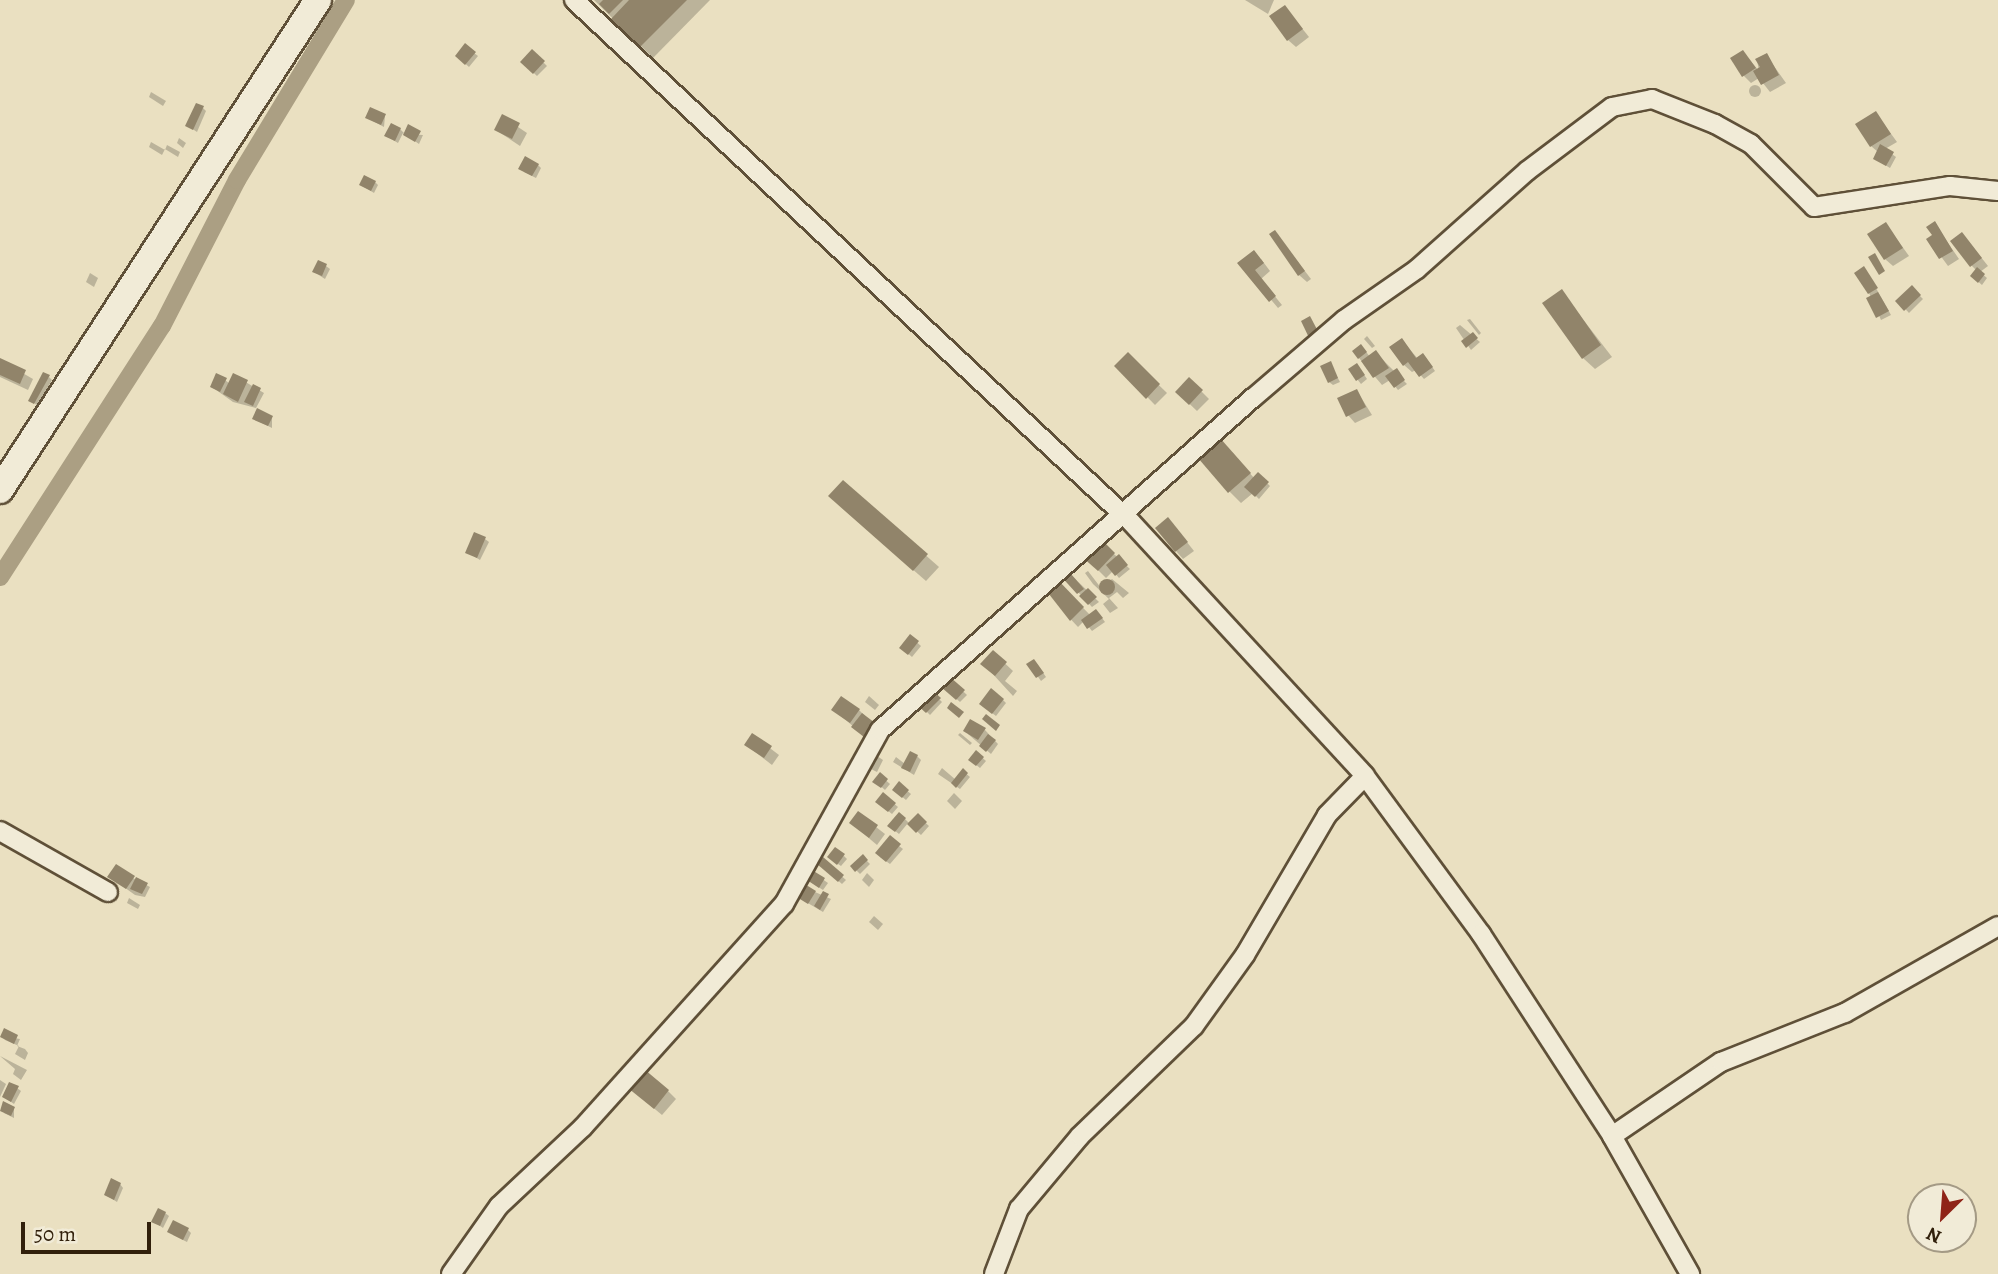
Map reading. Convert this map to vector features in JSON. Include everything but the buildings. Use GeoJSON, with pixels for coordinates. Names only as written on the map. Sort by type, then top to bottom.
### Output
{"type":"FeatureCollection","features":[{"type":"Feature","properties":{"kind":"main road"},"geometry":{"type":"LineString","coordinates":[[0,490],[318,0]]}},
{"type":"Feature","properties":{"kind":"street"},"geometry":{"type":"LineString","coordinates":[[574,0],[1122,515],[1365,776],[1481,934],[1612,1136],[1690,1274]]}},
{"type":"Feature","properties":{"kind":"street"},"geometry":{"type":"LineString","coordinates":[[451,1274],[499,1206],[583,1127],[784,904],[880,730],[1344,320],[1417,269],[1527,171],[1621,103],[1652,99],[1715,124],[1751,144],[1814,207],[1950,186],[1998,191]]}},
{"type":"Feature","properties":{"kind":"street"},"geometry":{"type":"LineString","coordinates":[[994,1274],[1019,1209],[1080,1136],[1194,1026],[1245,955],[1327,816],[1365,776]]}},
{"type":"Feature","properties":{"kind":"street"},"geometry":{"type":"LineString","coordinates":[[0,831],[108,892]]}},
{"type":"Feature","properties":{"kind":"street"},"geometry":{"type":"LineString","coordinates":[[1612,1136],[1721,1062],[1845,1013],[1998,926]]}},
{"type":"Feature","properties":{"kind":"waterway"},"geometry":{"type":"LineString","coordinates":[[0,577],[162,326],[237,180],[346,0]]}}]}
